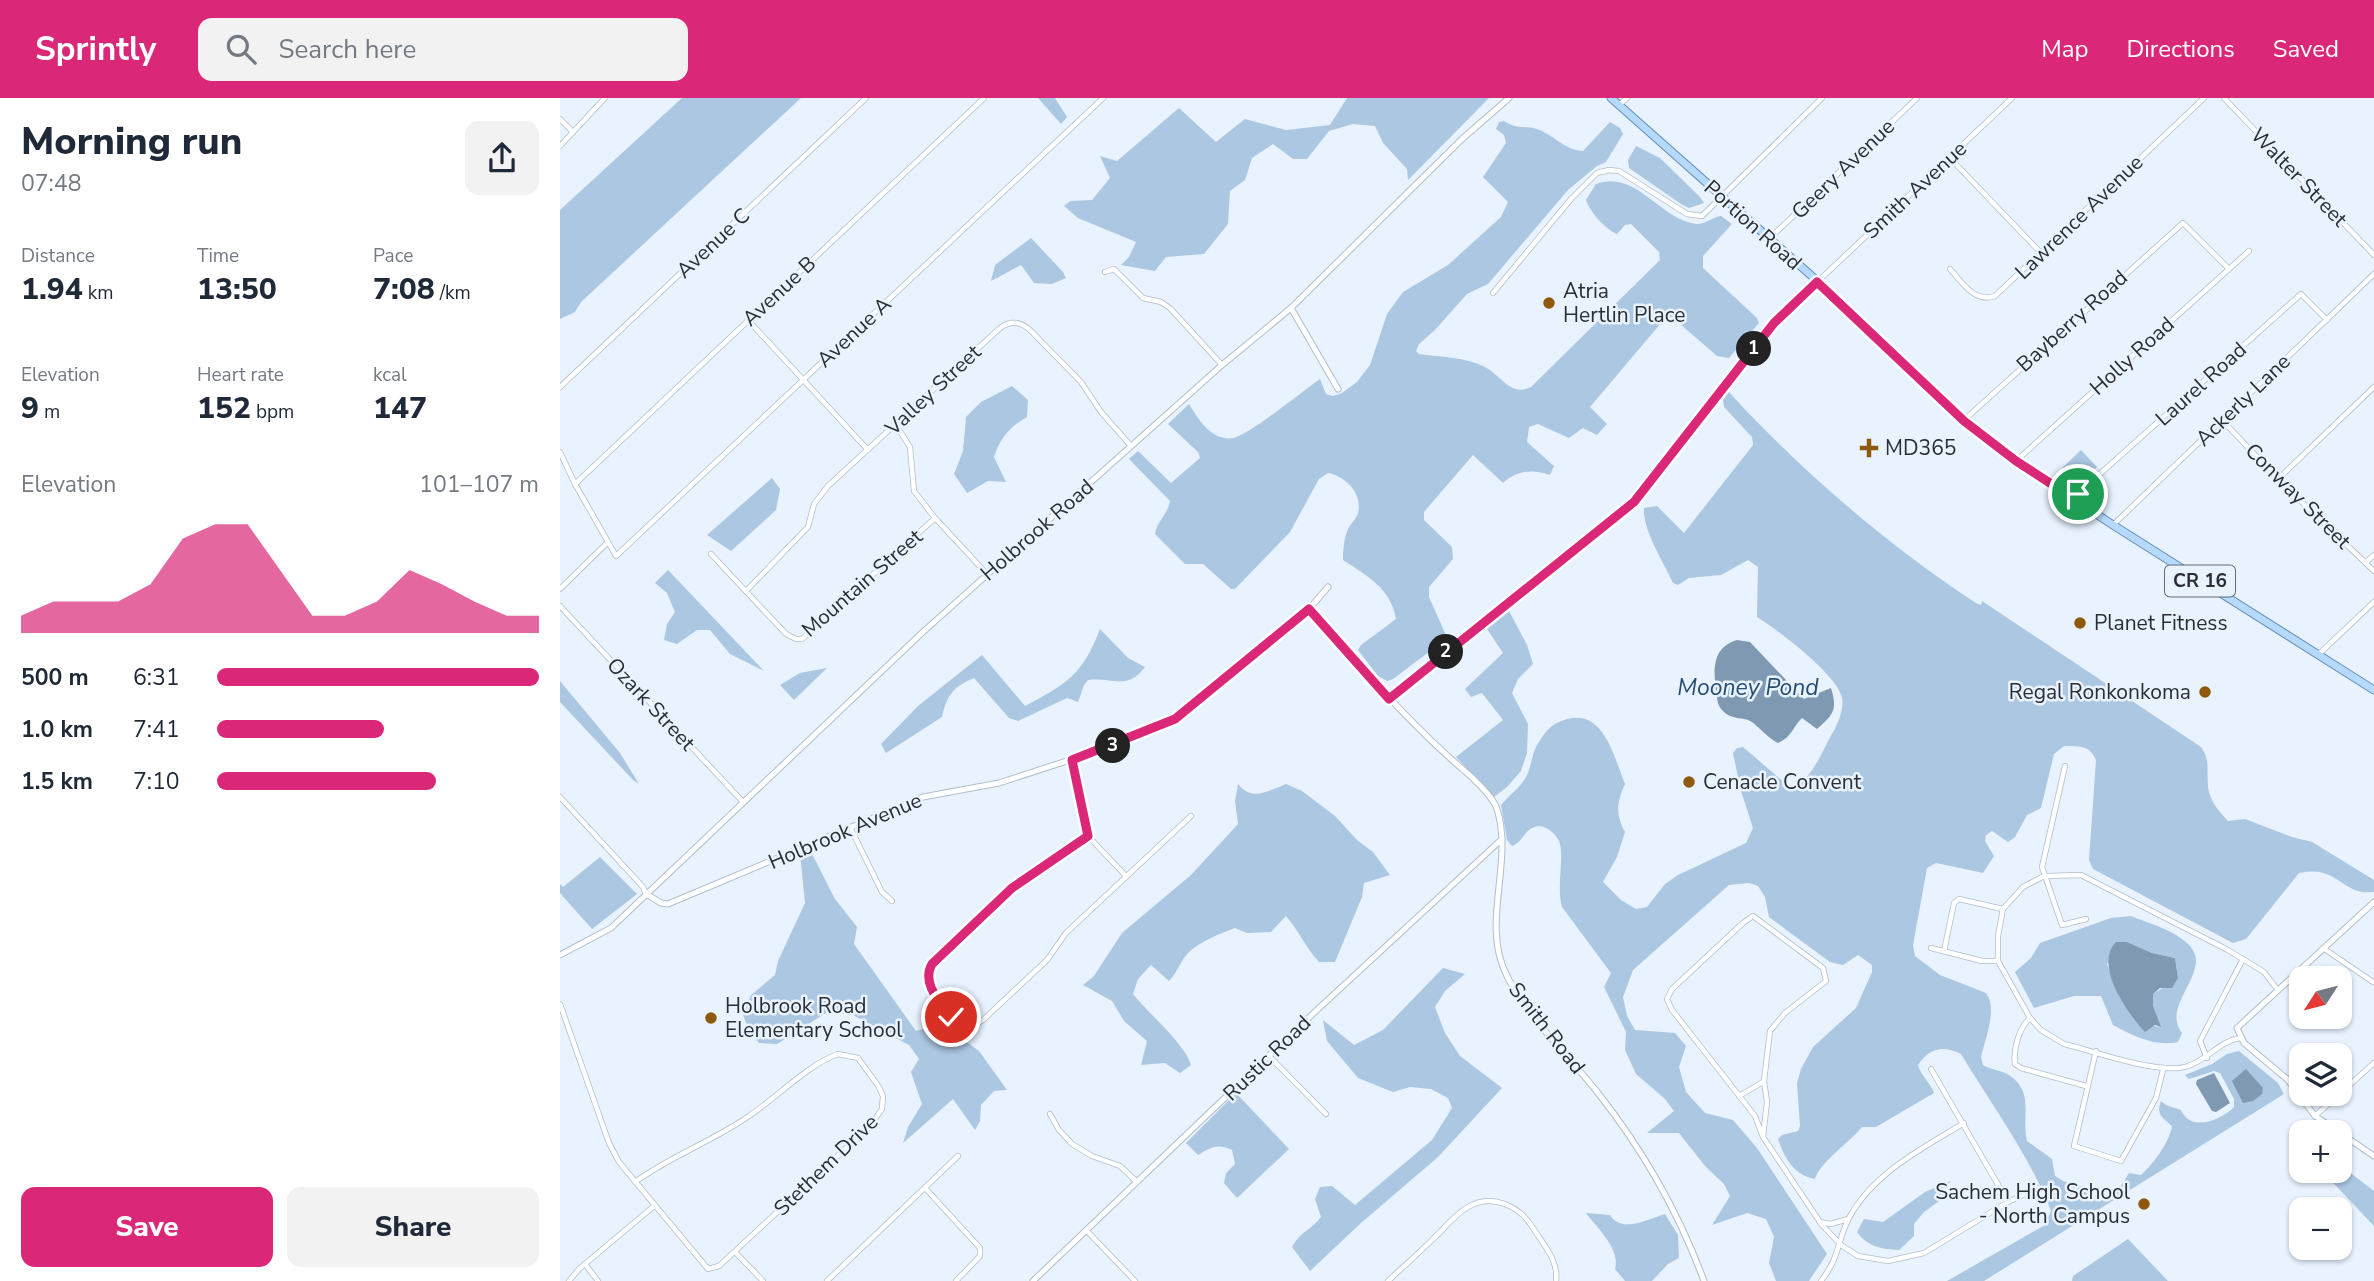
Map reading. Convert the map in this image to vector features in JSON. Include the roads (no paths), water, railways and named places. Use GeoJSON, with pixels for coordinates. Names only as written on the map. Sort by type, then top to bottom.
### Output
{"type":"FeatureCollection","features":[{"type":"Feature","properties":{"kind":"main road","name":"Portion Road"},"geometry":{"type":"LineString","coordinates":[[1611,98],[1817,282],[1964,421],[2016,461],[2113,525],[2374,690]]}},
{"type":"Feature","properties":{"kind":"street"},"geometry":{"type":"LineString","coordinates":[[560,146],[605,98]]}},
{"type":"Feature","properties":{"kind":"street","name":"Avenue C"},"geometry":{"type":"LineString","coordinates":[[560,387],[866,98]]}},
{"type":"Feature","properties":{"kind":"street","name":"Avenue B"},"geometry":{"type":"LineString","coordinates":[[575,484],[984,98]]}},
{"type":"Feature","properties":{"kind":"street","name":"Avenue A"},"geometry":{"type":"LineString","coordinates":[[607,543],[616,556],[1103,98]]}},
{"type":"Feature","properties":{"kind":"street","name":"Holbrook Road"},"geometry":{"type":"LineString","coordinates":[[560,955],[611,928],[987,574],[1222,365],[1291,308],[1462,139],[1509,98]]}},
{"type":"Feature","properties":{"kind":"street"},"geometry":{"type":"LineString","coordinates":[[1619,105],[1627,98]]}},
{"type":"Feature","properties":{"kind":"street"},"geometry":{"type":"LineString","coordinates":[[1493,293],[1570,199],[1597,173],[1619,171],[1687,214],[1702,216],[1822,98]]}},
{"type":"Feature","properties":{"kind":"street","name":"Geery Avenue"},"geometry":{"type":"LineString","coordinates":[[1770,239],[1917,98]]}},
{"type":"Feature","properties":{"kind":"street","name":"Smith Avenue"},"geometry":{"type":"LineString","coordinates":[[1389,699],[1634,502],[1774,323],[2012,98]]}},
{"type":"Feature","properties":{"kind":"street","name":"Lawrence Avenue"},"geometry":{"type":"LineString","coordinates":[[1950,269],[1970,292],[1982,298],[1988,298],[2003,289],[2204,98]]}},
{"type":"Feature","properties":{"kind":"street","name":"Walter Street"},"geometry":{"type":"LineString","coordinates":[[2224,98],[2374,255]]}},
{"type":"Feature","properties":{"kind":"street"},"geometry":{"type":"LineString","coordinates":[[560,119],[573,132]]}},
{"type":"Feature","properties":{"kind":"street"},"geometry":{"type":"LineString","coordinates":[[1950,158],[2040,252]]}},
{"type":"Feature","properties":{"kind":"street","name":"Bayberry Road"},"geometry":{"type":"LineString","coordinates":[[1964,421],[2183,223],[2229,269]]}},
{"type":"Feature","properties":{"kind":"street","name":"Holly Road"},"geometry":{"type":"LineString","coordinates":[[2016,461],[2249,251]]}},
{"type":"Feature","properties":{"kind":"street"},"geometry":{"type":"LineString","coordinates":[[1105,272],[1114,269],[1143,298],[1167,305],[1222,365]]}},
{"type":"Feature","properties":{"kind":"street","name":"Ackerly Lane"},"geometry":{"type":"LineString","coordinates":[[2113,525],[2374,274]]}},
{"type":"Feature","properties":{"kind":"street","name":"Laurel Road"},"geometry":{"type":"LineString","coordinates":[[2073,498],[2301,294],[2327,320]]}},
{"type":"Feature","properties":{"kind":"street"},"geometry":{"type":"LineString","coordinates":[[1291,308],[1338,389]]}},
{"type":"Feature","properties":{"kind":"street"},"geometry":{"type":"LineString","coordinates":[[748,320],[868,450]]}},
{"type":"Feature","properties":{"kind":"street","name":"Valley Street"},"geometry":{"type":"LineString","coordinates":[[746,591],[808,527],[814,504],[822,492],[1000,328],[1014,322],[1028,328],[1081,382],[1105,417],[1131,446]]}},
{"type":"Feature","properties":{"kind":"street"},"geometry":{"type":"LineString","coordinates":[[2278,480],[2374,387]]}},
{"type":"Feature","properties":{"kind":"street","name":"Conway Street"},"geometry":{"type":"LineString","coordinates":[[2222,419],[2278,480],[2374,570]]}},
{"type":"Feature","properties":{"kind":"street"},"geometry":{"type":"LineString","coordinates":[[896,425],[910,447],[914,491],[935,519],[987,574]]}},
{"type":"Feature","properties":{"kind":"street"},"geometry":{"type":"LineString","coordinates":[[560,452],[607,543],[560,589]]}},
{"type":"Feature","properties":{"kind":"street","name":"Mountain Street"},"geometry":{"type":"LineString","coordinates":[[746,591],[786,634],[796,639],[808,635],[935,519]]}},
{"type":"Feature","properties":{"kind":"street"},"geometry":{"type":"LineString","coordinates":[[711,554],[746,591]]}},
{"type":"Feature","properties":{"kind":"street"},"geometry":{"type":"LineString","coordinates":[[2366,562],[2374,555]]}},
{"type":"Feature","properties":{"kind":"street","name":"Holbrook Avenue"},"geometry":{"type":"LineString","coordinates":[[646,894],[668,904],[923,797],[999,783],[1072,760],[1175,719],[1309,609],[1328,587]]}},
{"type":"Feature","properties":{"kind":"street"},"geometry":{"type":"LineString","coordinates":[[2319,654],[2374,602]]}},
{"type":"Feature","properties":{"kind":"street","name":"Ozark Street"},"geometry":{"type":"LineString","coordinates":[[560,606],[743,802]]}},
{"type":"Feature","properties":{"kind":"street","name":"Smith Road"},"geometry":{"type":"LineString","coordinates":[[1309,609],[1409,721],[1472,777],[1497,806],[1503,839],[1496,928],[1499,953],[1506,976],[1525,1004],[1634,1140],[1687,1236],[1704,1281]]}},
{"type":"Feature","properties":{"kind":"street"},"geometry":{"type":"LineString","coordinates":[[1072,760],[1088,836],[1125,875]]}},
{"type":"Feature","properties":{"kind":"street"},"geometry":{"type":"LineString","coordinates":[[2065,766],[2042,867],[2062,925],[2085,919]]}},
{"type":"Feature","properties":{"kind":"street"},"geometry":{"type":"LineString","coordinates":[[560,797],[643,887],[646,894]]}},
{"type":"Feature","properties":{"kind":"street"},"geometry":{"type":"LineString","coordinates":[[1088,836],[1012,888],[932,964],[928,982],[951,1017],[966,1025],[983,1020],[1047,960],[1066,933],[1125,875],[1191,816]]}},
{"type":"Feature","properties":{"kind":"street"},"geometry":{"type":"LineString","coordinates":[[850,827],[883,892],[892,901]]}},
{"type":"Feature","properties":{"kind":"street","name":"Rustic Road"},"geometry":{"type":"LineString","coordinates":[[1033,1281],[1269,1056],[1503,839]]}},
{"type":"Feature","properties":{"kind":"street"},"geometry":{"type":"LineString","coordinates":[[2240,1038],[2229,1040],[2207,1058],[2186,1067],[2164,1070],[2064,1044],[2052,1038],[2030,1018],[1998,961],[1998,936],[2003,909],[2021,889],[2044,876],[2081,875],[2243,959],[2264,972],[2277,989]]}},
{"type":"Feature","properties":{"kind":"street"},"geometry":{"type":"LineString","coordinates":[[1944,951],[1954,903],[1959,899],[2003,909]]}},
{"type":"Feature","properties":{"kind":"street"},"geometry":{"type":"LineString","coordinates":[[2321,1120],[2287,1079],[2244,1043],[2237,1028],[2374,902]]}},
{"type":"Feature","properties":{"kind":"street"},"geometry":{"type":"LineString","coordinates":[[1763,1137],[1767,1102],[1764,1081],[1770,1031],[1785,1013],[1826,981],[1823,968],[1753,916],[1672,989],[1667,999],[1672,1010],[1755,1116],[1763,1137],[1820,1222],[1840,1245],[1858,1256],[1888,1261],[1924,1253],[2008,1202],[2037,1188]]}},
{"type":"Feature","properties":{"kind":"street"},"geometry":{"type":"LineString","coordinates":[[1931,948],[1982,961],[1998,961]]}},
{"type":"Feature","properties":{"kind":"street"},"geometry":{"type":"LineString","coordinates":[[2322,948],[2373,982]]}},
{"type":"Feature","properties":{"kind":"street"},"geometry":{"type":"LineString","coordinates":[[2207,1058],[2200,1041],[2243,959]]}},
{"type":"Feature","properties":{"kind":"street","name":"Stethem Drive"},"geometry":{"type":"LineString","coordinates":[[560,1004],[609,1143],[619,1162],[708,1269],[719,1266],[736,1252],[870,1126],[882,1109],[883,1096],[880,1087],[858,1058],[838,1054],[821,1063],[743,1120],[651,1170],[636,1181]]}},
{"type":"Feature","properties":{"kind":"street"},"geometry":{"type":"LineString","coordinates":[[2030,1018],[2022,1026],[2015,1064],[2087,1086]]}},
{"type":"Feature","properties":{"kind":"street"},"geometry":{"type":"LineString","coordinates":[[2096,1051],[2074,1146],[2121,1161],[2156,1098],[2164,1070]]}},
{"type":"Feature","properties":{"kind":"street"},"geometry":{"type":"LineString","coordinates":[[1269,1056],[1326,1114]]}},
{"type":"Feature","properties":{"kind":"street"},"geometry":{"type":"LineString","coordinates":[[2315,1116],[2374,1063]]}},
{"type":"Feature","properties":{"kind":"street"},"geometry":{"type":"LineString","coordinates":[[1931,1069],[2008,1202]]}},
{"type":"Feature","properties":{"kind":"street"},"geometry":{"type":"LineString","coordinates":[[1739,1096],[1764,1081]]}},
{"type":"Feature","properties":{"kind":"street"},"geometry":{"type":"LineString","coordinates":[[1051,1114],[1059,1130],[1072,1144],[1092,1156],[1120,1166],[1137,1182]]}},
{"type":"Feature","properties":{"kind":"street"},"geometry":{"type":"LineString","coordinates":[[1821,1281],[1833,1266],[1849,1219],[1865,1194],[1894,1167],[1964,1123]]}},
{"type":"Feature","properties":{"kind":"street"},"geometry":{"type":"LineString","coordinates":[[2352,1142],[2374,1156]]}},
{"type":"Feature","properties":{"kind":"street"},"geometry":{"type":"LineString","coordinates":[[827,1281],[958,1156]]}},
{"type":"Feature","properties":{"kind":"street"},"geometry":{"type":"LineString","coordinates":[[926,1189],[981,1252],[956,1281]]}},
{"type":"Feature","properties":{"kind":"street"},"geometry":{"type":"LineString","coordinates":[[1388,1281],[1459,1213],[1480,1202],[1504,1203],[1522,1214],[1552,1257],[1557,1270],[1556,1281]]}},
{"type":"Feature","properties":{"kind":"street"},"geometry":{"type":"LineString","coordinates":[[569,1281],[585,1264],[654,1206]]}},
{"type":"Feature","properties":{"kind":"street"},"geometry":{"type":"LineString","coordinates":[[1820,1222],[1831,1224],[1849,1219]]}},
{"type":"Feature","properties":{"kind":"street"},"geometry":{"type":"LineString","coordinates":[[1087,1231],[1135,1281]]}},
{"type":"Feature","properties":{"kind":"street"},"geometry":{"type":"LineString","coordinates":[[736,1252],[762,1281]]}},
{"type":"Feature","properties":{"kind":"street"},"geometry":{"type":"LineString","coordinates":[[585,1264],[598,1281]]}},
{"type":"Feature","properties":{"kind":"water","name":"Mooney Pond"},"geometry":{"type":"Polygon","coordinates":[[[1737,640],[1750,642],[1804,699],[1831,688],[1834,707],[1827,720],[1817,729],[1802,718],[1789,735],[1778,743],[1752,722],[1734,717],[1720,708],[1715,682],[1716,659],[1723,648],[1737,640]]]}},
{"type":"Feature","properties":{"kind":"water"},"geometry":{"type":"Polygon","coordinates":[[[2116,942],[2127,942],[2152,953],[2175,958],[2178,978],[2172,988],[2160,988],[2153,994],[2153,1006],[2161,1027],[2155,1025],[2145,1032],[2122,1002],[2108,963],[2116,942]]]}},
{"type":"Feature","properties":{"kind":"water"},"geometry":{"type":"Polygon","coordinates":[[[2246,1069],[2263,1088],[2262,1094],[2253,1101],[2243,1103],[2232,1081],[2246,1069]]]}},
{"type":"Feature","properties":{"kind":"water"},"geometry":{"type":"Polygon","coordinates":[[[2214,1073],[2230,1103],[2216,1112],[2212,1111],[2196,1084],[2197,1080],[2214,1073]]]}},
{"type":"Feature","properties":{"kind":"place","name":"Atria Hertlin Place"},"geometry":{"type":"Point","coordinates":[1549,303]}},
{"type":"Feature","properties":{"kind":"place","name":"MD365"},"geometry":{"type":"Point","coordinates":[1869,448]}},
{"type":"Feature","properties":{"kind":"place","name":"Planet Fitness"},"geometry":{"type":"Point","coordinates":[2080,623]}},
{"type":"Feature","properties":{"kind":"place","name":"Regal Ronkonkoma"},"geometry":{"type":"Point","coordinates":[2205,692]}},
{"type":"Feature","properties":{"kind":"place","name":"Cenacle Convent"},"geometry":{"type":"Point","coordinates":[1689,782]}},
{"type":"Feature","properties":{"kind":"place","name":"Holbrook Road Elementary School"},"geometry":{"type":"Point","coordinates":[711,1018]}},
{"type":"Feature","properties":{"kind":"place","name":"Sachem High School - North Campus"},"geometry":{"type":"Point","coordinates":[2144,1204]}}]}
